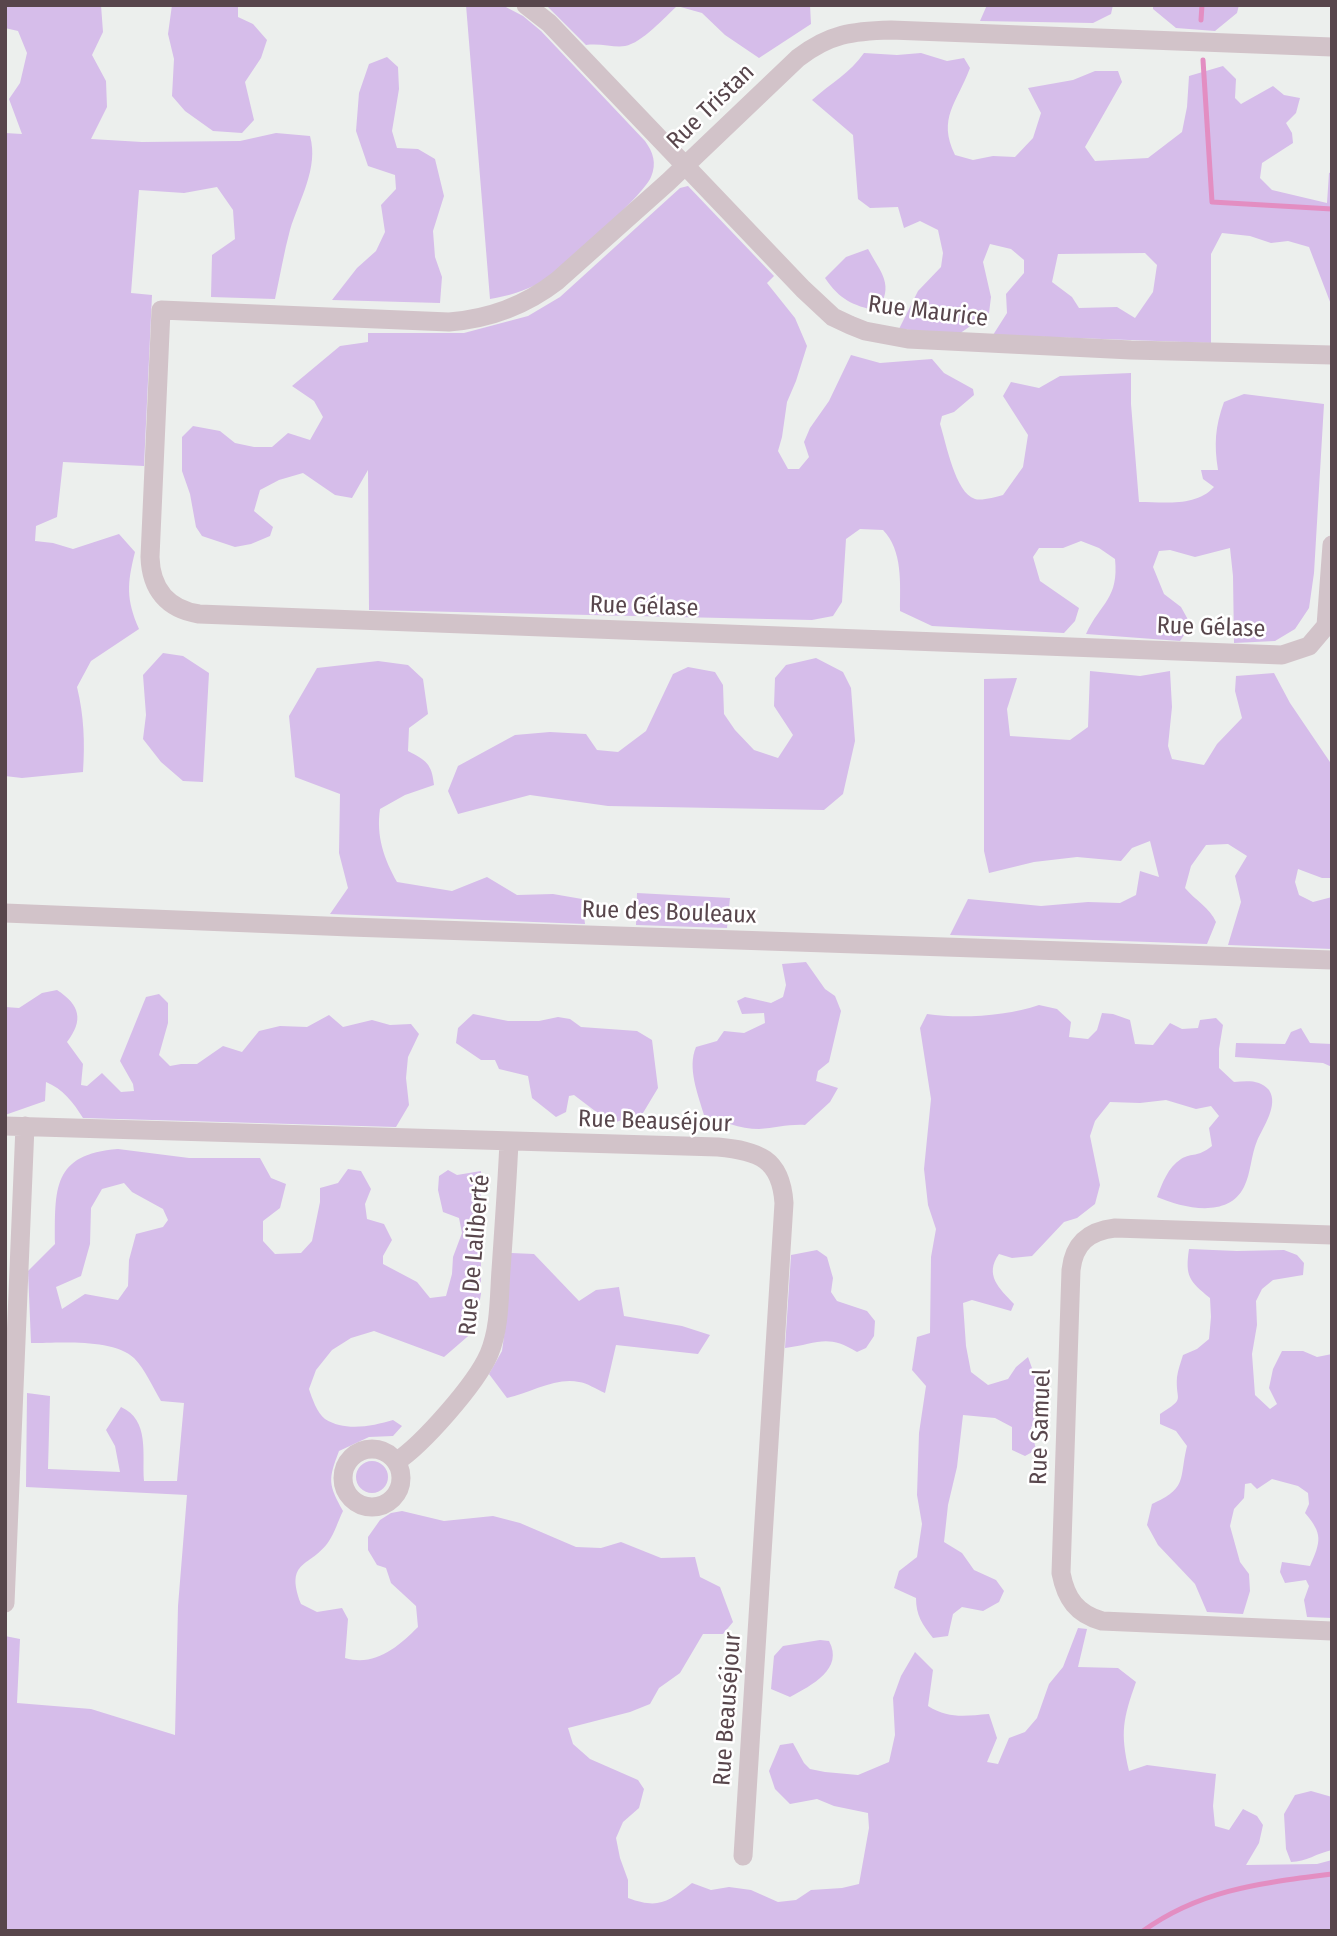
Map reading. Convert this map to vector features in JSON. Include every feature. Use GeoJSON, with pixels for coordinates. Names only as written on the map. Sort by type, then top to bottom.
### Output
{"type":"FeatureCollection","features":[{"type":"Feature","properties":{"kind":"street","name":"Rue Maurice"},"geometry":{"type":"LineString","coordinates":[[526,5],[549,23],[818,304],[833,317],[865,331],[908,339],[991,345],[1332,355]]}},
{"type":"Feature","properties":{"kind":"street","name":"Rue Tristan"},"geometry":{"type":"LineString","coordinates":[[161,310],[449,321],[480,317],[513,306],[544,292],[798,58],[816,44],[849,32],[891,30],[1332,47]]}},
{"type":"Feature","properties":{"kind":"street","name":"Rue Gélase"},"geometry":{"type":"LineString","coordinates":[[161,310],[150,573],[163,598],[185,612],[1282,655],[1309,646],[1326,626],[1332,545]]}},
{"type":"Feature","properties":{"kind":"street","name":"Rue des Bouleaux"},"geometry":{"type":"LineString","coordinates":[[5,913],[1332,960]]}},
{"type":"Feature","properties":{"kind":"street","name":"Rue Beauséjour"},"geometry":{"type":"LineString","coordinates":[[15,1126],[741,1149],[766,1158],[779,1178],[784,1203],[743,1856]]}},
{"type":"Feature","properties":{"kind":"street"},"geometry":{"type":"LineString","coordinates":[[5,1603],[15,1126]]}},
{"type":"Feature","properties":{"kind":"street","name":"Rue De Laliberté"},"geometry":{"type":"LineString","coordinates":[[396,1462],[409,1452],[445,1413],[490,1352],[498,1313],[509,1142]]}},
{"type":"Feature","properties":{"kind":"street","name":"Rue Samuel"},"geometry":{"type":"LineString","coordinates":[[1332,1235],[1115,1228],[1090,1234],[1079,1244],[1073,1256],[1071,1270],[1061,1573],[1063,1587],[1078,1611],[1102,1621],[1332,1631]]}},
{"type":"Feature","properties":{"kind":"shaded area"},"geometry":{"type":"Polygon","coordinates":[[[5,5],[101,5],[103,32],[92,55],[106,81],[107,107],[91,139],[142,142],[240,141],[276,133],[310,136],[312,148],[310,172],[290,230],[275,299],[211,297],[212,255],[235,239],[233,210],[217,187],[184,193],[139,190],[131,293],[152,295],[144,466],[63,462],[57,517],[36,526],[35,541],[73,549],[119,534],[135,552],[129,591],[139,629],[91,661],[77,687],[83,729],[83,772],[22,778],[5,776],[5,133],[22,134],[9,99],[20,83],[27,53],[18,31],[5,28],[5,5]]]}},
{"type":"Feature","properties":{"kind":"shaded area"},"geometry":{"type":"Polygon","coordinates":[[[172,5],[238,5],[238,17],[253,24],[267,40],[261,58],[245,82],[254,120],[242,133],[213,131],[185,111],[172,96],[174,59],[168,34],[172,5]]]}},
{"type":"Feature","properties":{"kind":"shaded area"},"geometry":{"type":"Polygon","coordinates":[[[466,5],[502,5],[523,16],[541,31],[645,141],[654,162],[651,177],[633,200],[566,263],[535,285],[490,299],[466,5]]]}},
{"type":"Feature","properties":{"kind":"shaded area"},"geometry":{"type":"Polygon","coordinates":[[[546,5],[810,5],[811,24],[759,58],[725,35],[702,13],[677,6],[646,35],[632,44],[621,46],[586,45],[546,5]]]}},
{"type":"Feature","properties":{"kind":"shaded area"},"geometry":{"type":"Polygon","coordinates":[[[987,5],[1113,5],[1111,14],[1093,23],[980,21],[987,5]]]}},
{"type":"Feature","properties":{"kind":"shaded area"},"geometry":{"type":"Polygon","coordinates":[[[1153,5],[1239,5],[1237,13],[1215,31],[1176,28],[1153,9],[1153,5]]]}},
{"type":"Feature","properties":{"kind":"shaded area"},"geometry":{"type":"Polygon","coordinates":[[[864,53],[921,53],[947,61],[964,58],[970,68],[951,111],[948,131],[955,155],[973,160],[993,156],[1015,157],[1033,138],[1041,113],[1028,88],[1073,80],[1095,71],[1118,71],[1122,82],[1085,147],[1095,161],[1148,158],[1182,132],[1189,76],[1223,66],[1236,79],[1235,98],[1241,104],[1273,86],[1284,95],[1300,98],[1296,113],[1286,123],[1292,133],[1293,143],[1262,163],[1260,178],[1272,190],[1327,203],[1329,173],[1332,172],[1332,307],[1309,247],[1288,241],[1271,243],[1250,236],[1222,233],[1211,254],[1211,343],[993,335],[1007,313],[1006,294],[1024,273],[1024,260],[1011,249],[990,244],[983,262],[991,297],[989,313],[959,334],[899,329],[918,291],[941,267],[943,253],[938,230],[920,221],[904,228],[898,207],[870,208],[858,199],[853,135],[812,100],[864,53]],[[1145,253],[1058,254],[1052,282],[1072,297],[1079,308],[1117,307],[1135,318],[1153,292],[1157,265],[1145,253]]]}},
{"type":"Feature","properties":{"kind":"shaded area"},"geometry":{"type":"Polygon","coordinates":[[[387,57],[398,67],[399,89],[392,131],[397,148],[418,149],[435,159],[444,196],[433,231],[435,257],[442,277],[440,303],[332,300],[357,268],[376,251],[385,232],[381,205],[396,189],[395,175],[368,166],[356,131],[359,93],[369,64],[387,57]]]}},
{"type":"Feature","properties":{"kind":"shaded area"},"geometry":{"type":"Polygon","coordinates":[[[688,186],[774,276],[767,283],[795,318],[807,346],[787,402],[778,451],[788,469],[799,469],[809,457],[804,442],[810,428],[829,401],[851,355],[880,363],[932,359],[944,373],[973,389],[974,395],[954,412],[942,416],[940,424],[957,477],[968,495],[975,499],[1003,495],[1023,467],[1028,435],[1003,396],[1011,382],[1039,388],[1060,376],[1131,373],[1139,502],[1189,501],[1214,487],[1203,479],[1201,470],[1218,470],[1216,436],[1224,402],[1244,394],[1324,404],[1314,573],[1309,608],[1295,629],[1275,641],[1234,643],[1230,548],[1195,557],[1170,550],[1159,551],[1153,567],[1164,594],[1181,607],[1191,625],[1180,641],[1086,634],[1112,592],[1116,572],[1115,559],[1099,548],[1081,541],[1063,548],[1039,548],[1033,557],[1040,581],[1079,608],[1075,621],[1064,633],[932,626],[900,611],[899,568],[889,538],[883,530],[860,529],[846,539],[842,602],[833,616],[812,620],[369,610],[368,470],[352,498],[335,495],[303,473],[279,480],[260,490],[254,511],[273,527],[270,536],[251,544],[235,547],[202,536],[196,527],[190,494],[182,471],[182,437],[193,426],[220,431],[235,443],[254,447],[272,447],[288,433],[310,440],[323,417],[314,401],[292,386],[340,346],[368,342],[368,333],[464,333],[528,316],[560,297],[680,188],[688,186]]]}},
{"type":"Feature","properties":{"kind":"shaded area"},"geometry":{"type":"Polygon","coordinates":[[[868,249],[884,279],[885,294],[877,311],[847,300],[836,292],[825,278],[846,257],[868,249]]]}},
{"type":"Feature","properties":{"kind":"shaded area"},"geometry":{"type":"Polygon","coordinates":[[[163,653],[183,656],[209,673],[203,782],[183,781],[161,762],[143,739],[146,715],[143,675],[163,653]]]}},
{"type":"Feature","properties":{"kind":"shaded area"},"geometry":{"type":"Polygon","coordinates":[[[816,658],[843,672],[851,688],[855,741],[843,794],[824,810],[608,806],[530,795],[458,814],[448,791],[458,766],[515,735],[550,732],[586,734],[597,750],[618,752],[646,731],[673,674],[688,667],[715,672],[723,685],[724,714],[735,730],[754,750],[778,758],[793,735],[774,706],[775,678],[786,665],[816,658]]]}},
{"type":"Feature","properties":{"kind":"shaded area"},"geometry":{"type":"Polygon","coordinates":[[[378,661],[408,665],[423,679],[428,714],[409,728],[408,751],[427,764],[432,772],[434,785],[405,795],[380,809],[382,847],[397,882],[452,891],[487,877],[517,895],[553,894],[582,899],[585,924],[330,914],[348,888],[339,853],[340,794],[295,777],[289,716],[317,668],[378,661]]]}},
{"type":"Feature","properties":{"kind":"shaded area"},"geometry":{"type":"Polygon","coordinates":[[[1090,671],[1140,676],[1170,671],[1172,707],[1168,746],[1172,759],[1204,765],[1217,744],[1242,718],[1235,691],[1236,676],[1274,673],[1290,703],[1332,765],[1332,878],[1322,878],[1298,869],[1295,882],[1299,895],[1313,902],[1332,897],[1332,949],[1228,945],[1241,902],[1235,876],[1247,856],[1228,844],[1206,845],[1191,866],[1185,888],[1216,922],[1207,944],[950,935],[968,899],[1041,906],[1088,902],[1120,903],[1136,895],[1140,871],[1159,877],[1150,841],[1132,848],[1121,861],[1077,857],[1034,862],[989,873],[984,851],[984,679],[1017,678],[1007,709],[1010,736],[1070,740],[1088,727],[1090,671]]]}},
{"type":"Feature","properties":{"kind":"shaded area"},"geometry":{"type":"Polygon","coordinates":[[[637,893],[730,898],[727,928],[636,925],[637,893]]]}},
{"type":"Feature","properties":{"kind":"shaded area"},"geometry":{"type":"Polygon","coordinates":[[[806,962],[825,989],[835,996],[841,1011],[829,1062],[818,1071],[816,1081],[838,1088],[830,1102],[805,1125],[752,1129],[704,1115],[693,1072],[696,1047],[717,1041],[724,1031],[744,1033],[765,1023],[764,1013],[742,1014],[737,1001],[745,997],[771,1003],[783,997],[786,985],[782,964],[806,962]]]}},
{"type":"Feature","properties":{"kind":"shaded area"},"geometry":{"type":"Polygon","coordinates":[[[57,990],[71,1001],[77,1013],[76,1027],[67,1042],[83,1064],[81,1085],[87,1086],[102,1073],[121,1092],[134,1091],[120,1061],[146,997],[159,994],[168,1003],[168,1023],[159,1055],[170,1066],[197,1064],[223,1046],[242,1052],[259,1031],[280,1026],[307,1027],[329,1015],[343,1027],[372,1020],[390,1025],[411,1024],[419,1034],[408,1057],[406,1078],[409,1105],[396,1127],[83,1118],[58,1088],[46,1082],[45,1101],[5,1115],[5,1007],[19,1008],[42,993],[57,990]]]}},
{"type":"Feature","properties":{"kind":"shaded area"},"geometry":{"type":"Polygon","coordinates":[[[1039,1005],[1057,1009],[1071,1022],[1069,1037],[1088,1039],[1097,1030],[1102,1013],[1130,1020],[1135,1044],[1153,1045],[1170,1023],[1182,1029],[1198,1028],[1200,1020],[1216,1018],[1223,1025],[1219,1068],[1234,1082],[1253,1082],[1265,1086],[1272,1096],[1271,1109],[1255,1146],[1244,1187],[1237,1197],[1227,1204],[1204,1208],[1179,1205],[1157,1197],[1166,1176],[1176,1162],[1212,1146],[1209,1128],[1219,1116],[1211,1106],[1196,1109],[1166,1100],[1110,1102],[1095,1121],[1090,1136],[1100,1185],[1095,1204],[1077,1218],[1064,1222],[1032,1256],[1012,1258],[999,1254],[993,1275],[999,1287],[1014,1304],[1011,1311],[972,1300],[963,1303],[971,1372],[988,1385],[1008,1379],[1016,1367],[1028,1357],[1049,1415],[1031,1427],[1036,1450],[1025,1456],[1012,1450],[1012,1427],[995,1418],[963,1415],[944,1542],[962,1553],[974,1570],[996,1580],[1004,1591],[999,1602],[983,1611],[962,1607],[953,1614],[948,1636],[933,1638],[920,1619],[916,1598],[894,1588],[899,1571],[917,1557],[922,1524],[917,1495],[919,1433],[926,1386],[912,1370],[917,1337],[930,1333],[931,1257],[936,1229],[928,1205],[924,1169],[931,1099],[920,1028],[927,1014],[983,1016],[1039,1005]]]}},
{"type":"Feature","properties":{"kind":"shaded area"},"geometry":{"type":"Polygon","coordinates":[[[473,1014],[508,1021],[539,1021],[558,1017],[570,1019],[581,1027],[637,1031],[652,1040],[658,1088],[643,1113],[616,1122],[599,1114],[574,1095],[569,1096],[566,1112],[556,1117],[532,1098],[528,1076],[499,1069],[495,1060],[481,1060],[456,1043],[458,1028],[473,1014]]]}},
{"type":"Feature","properties":{"kind":"shaded area"},"geometry":{"type":"Polygon","coordinates":[[[1301,1028],[1310,1043],[1332,1044],[1332,1067],[1323,1063],[1235,1057],[1236,1043],[1285,1044],[1291,1032],[1301,1028]]]}},
{"type":"Feature","properties":{"kind":"shaded area"},"geometry":{"type":"Polygon","coordinates":[[[118,1149],[189,1158],[260,1158],[271,1178],[286,1184],[280,1208],[263,1221],[263,1241],[275,1254],[301,1253],[312,1241],[320,1188],[338,1183],[348,1169],[361,1171],[371,1189],[365,1204],[367,1219],[384,1224],[392,1240],[383,1256],[383,1264],[417,1282],[430,1298],[446,1296],[453,1257],[462,1233],[459,1218],[443,1212],[438,1190],[439,1176],[448,1170],[457,1175],[481,1171],[481,1294],[474,1331],[444,1357],[374,1331],[351,1338],[332,1350],[316,1370],[309,1389],[317,1409],[325,1419],[350,1427],[393,1420],[402,1426],[393,1436],[369,1437],[339,1451],[331,1482],[343,1511],[329,1541],[298,1571],[297,1589],[301,1604],[317,1612],[342,1608],[348,1619],[345,1658],[366,1660],[394,1648],[418,1627],[416,1606],[391,1583],[386,1568],[377,1565],[368,1550],[368,1537],[380,1520],[391,1513],[402,1511],[444,1521],[493,1516],[520,1523],[576,1547],[601,1548],[621,1542],[661,1558],[695,1557],[700,1577],[720,1587],[733,1622],[723,1634],[703,1634],[680,1673],[659,1688],[650,1704],[568,1728],[573,1744],[590,1759],[638,1780],[644,1789],[639,1808],[623,1822],[616,1838],[628,1880],[628,1898],[647,1903],[662,1902],[692,1883],[711,1890],[729,1887],[751,1890],[778,1902],[796,1900],[811,1890],[859,1884],[869,1828],[868,1813],[834,1806],[817,1799],[790,1804],[775,1789],[769,1771],[780,1745],[793,1743],[810,1769],[825,1772],[858,1775],[889,1762],[895,1735],[893,1698],[901,1676],[915,1652],[933,1670],[928,1706],[950,1715],[989,1714],[997,1738],[987,1762],[998,1764],[1009,1738],[1025,1732],[1037,1718],[1049,1684],[1063,1667],[1078,1628],[1087,1629],[1078,1667],[1118,1668],[1136,1682],[1124,1726],[1124,1746],[1129,1771],[1147,1765],[1216,1774],[1213,1806],[1215,1826],[1229,1830],[1243,1809],[1257,1816],[1263,1825],[1259,1843],[1246,1865],[1317,1864],[1332,1860],[1332,1931],[5,1931],[5,1636],[20,1639],[17,1703],[91,1709],[175,1735],[178,1606],[187,1495],[26,1487],[27,1393],[50,1396],[48,1469],[120,1472],[115,1446],[106,1430],[121,1407],[137,1420],[140,1429],[143,1439],[144,1481],[177,1481],[184,1403],[161,1401],[134,1358],[113,1347],[70,1342],[31,1343],[28,1271],[55,1244],[56,1207],[62,1178],[69,1167],[80,1158],[96,1152],[118,1149]],[[124,1183],[102,1189],[91,1208],[90,1244],[81,1276],[56,1287],[62,1309],[85,1294],[118,1300],[128,1286],[129,1260],[136,1234],[163,1227],[168,1220],[163,1209],[132,1192],[124,1183]]]}},
{"type":"Feature","properties":{"kind":"shaded area"},"geometry":{"type":"Polygon","coordinates":[[[1189,1249],[1284,1250],[1297,1255],[1304,1263],[1303,1275],[1273,1280],[1262,1289],[1256,1301],[1257,1325],[1252,1354],[1255,1395],[1270,1409],[1277,1404],[1269,1388],[1273,1369],[1282,1351],[1303,1351],[1317,1357],[1332,1354],[1332,1618],[1307,1617],[1304,1600],[1309,1586],[1306,1580],[1285,1583],[1280,1572],[1282,1562],[1310,1566],[1318,1544],[1315,1527],[1305,1513],[1309,1504],[1308,1493],[1298,1486],[1272,1479],[1257,1489],[1251,1483],[1245,1484],[1244,1498],[1234,1509],[1230,1526],[1240,1562],[1249,1574],[1250,1591],[1243,1614],[1207,1612],[1195,1584],[1158,1545],[1147,1525],[1152,1504],[1172,1493],[1177,1487],[1187,1446],[1176,1431],[1160,1424],[1160,1414],[1178,1399],[1177,1377],[1183,1355],[1197,1349],[1209,1339],[1210,1298],[1190,1277],[1189,1249]]]}},
{"type":"Feature","properties":{"kind":"shaded area"},"geometry":{"type":"Polygon","coordinates":[[[817,1250],[827,1257],[833,1278],[831,1292],[837,1301],[867,1311],[875,1321],[874,1336],[866,1348],[857,1352],[838,1343],[822,1341],[785,1348],[791,1255],[817,1250]]]}},
{"type":"Feature","properties":{"kind":"shaded area"},"geometry":{"type":"Polygon","coordinates":[[[511,1253],[534,1254],[579,1301],[596,1290],[619,1287],[624,1316],[682,1326],[710,1335],[698,1354],[616,1345],[605,1393],[570,1381],[507,1398],[489,1374],[502,1351],[511,1253]]]}},
{"type":"Feature","properties":{"kind":"shaded area"},"geometry":{"type":"Polygon","coordinates":[[[372,1461],[384,1465],[388,1477],[384,1489],[372,1493],[360,1489],[356,1477],[360,1465],[372,1461]]]}},
{"type":"Feature","properties":{"kind":"shaded area"},"geometry":{"type":"Polygon","coordinates":[[[829,1641],[833,1651],[829,1668],[823,1675],[790,1697],[771,1689],[774,1656],[783,1646],[829,1641]]]}},
{"type":"Feature","properties":{"kind":"shaded area"},"geometry":{"type":"Polygon","coordinates":[[[1311,1791],[1332,1797],[1332,1850],[1302,1861],[1291,1862],[1286,1849],[1284,1814],[1295,1795],[1311,1791]]]}},
{"type":"Feature","properties":{"kind":"waterway"},"geometry":{"type":"LineString","coordinates":[[1201,20],[1202,5]]}},
{"type":"Feature","properties":{"kind":"waterway"},"geometry":{"type":"LineString","coordinates":[[1203,60],[1212,202],[1332,209]]}},
{"type":"Feature","properties":{"kind":"waterway"},"geometry":{"type":"LineString","coordinates":[[1143,1931],[1187,1906],[1233,1890],[1332,1874]]}}]}
